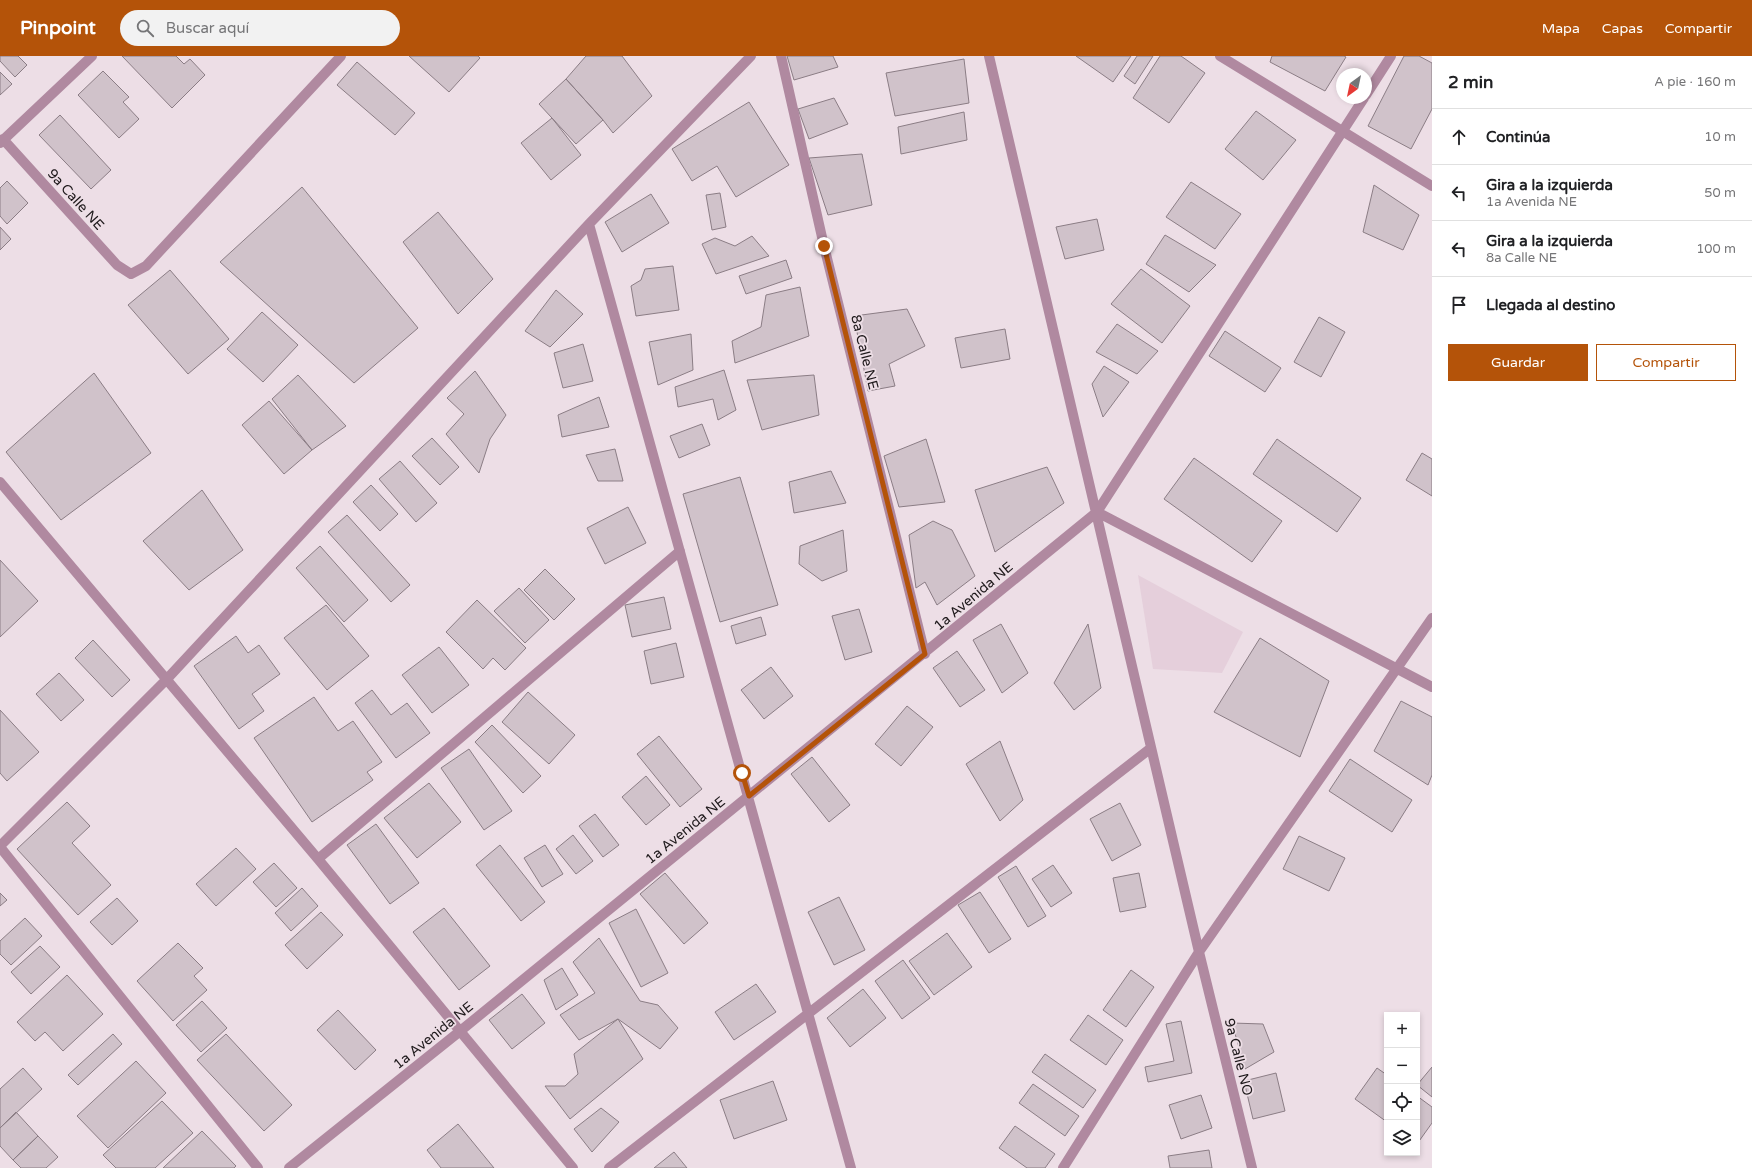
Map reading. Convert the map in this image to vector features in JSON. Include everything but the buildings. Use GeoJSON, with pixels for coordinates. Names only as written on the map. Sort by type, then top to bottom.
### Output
{"type":"FeatureCollection","features":[{"type":"Feature","properties":{"kind":"street"},"geometry":{"type":"LineString","coordinates":[[2,141],[92,56]]}},
{"type":"Feature","properties":{"kind":"street","name":"9a Calle NE"},"geometry":{"type":"LineString","coordinates":[[2,141],[117,266],[131,274],[146,266],[341,56]]}},
{"type":"Feature","properties":{"kind":"street"},"geometry":{"type":"LineString","coordinates":[[258,1168],[0,846],[166,680],[589,224],[751,56]]}},
{"type":"Feature","properties":{"kind":"street","name":"8a Calle NE"},"geometry":{"type":"LineString","coordinates":[[781,56],[824,246],[925,654]]}},
{"type":"Feature","properties":{"kind":"street","name":"9a Calle NO"},"geometry":{"type":"LineString","coordinates":[[989,56],[1199,952],[1252,1168]]}},
{"type":"Feature","properties":{"kind":"street"},"geometry":{"type":"LineString","coordinates":[[1220,56],[1432,186]]}},
{"type":"Feature","properties":{"kind":"street"},"geometry":{"type":"LineString","coordinates":[[1372,86],[1391,56]]}},
{"type":"Feature","properties":{"kind":"street","name":"1a Avenida NE"},"geometry":{"type":"LineString","coordinates":[[289,1168],[925,654],[1096,512],[1360,104]]}},
{"type":"Feature","properties":{"kind":"street"},"geometry":{"type":"LineString","coordinates":[[589,224],[749,796],[851,1168]]}},
{"type":"Feature","properties":{"kind":"street"},"geometry":{"type":"LineString","coordinates":[[0,482],[318,859],[459,1032],[573,1168]]}},
{"type":"Feature","properties":{"kind":"street"},"geometry":{"type":"LineString","coordinates":[[1096,512],[1432,687]]}},
{"type":"Feature","properties":{"kind":"street"},"geometry":{"type":"LineString","coordinates":[[318,859],[680,551]]}},
{"type":"Feature","properties":{"kind":"street"},"geometry":{"type":"LineString","coordinates":[[1063,1168],[1199,952],[1432,618]]}},
{"type":"Feature","properties":{"kind":"street"},"geometry":{"type":"LineString","coordinates":[[609,1168],[809,1015],[1152,748]]}},
{"type":"Feature","properties":{"kind":"shaded area"},"geometry":{"type":"Polygon","coordinates":[[[1138,575],[1243,632],[1222,673],[1153,669],[1138,575]]]}},
{"type":"Feature","properties":{"kind":"route"},"geometry":{"type":"LineString","coordinates":[[742,773],[749,796],[925,654],[824,246]]}}]}
